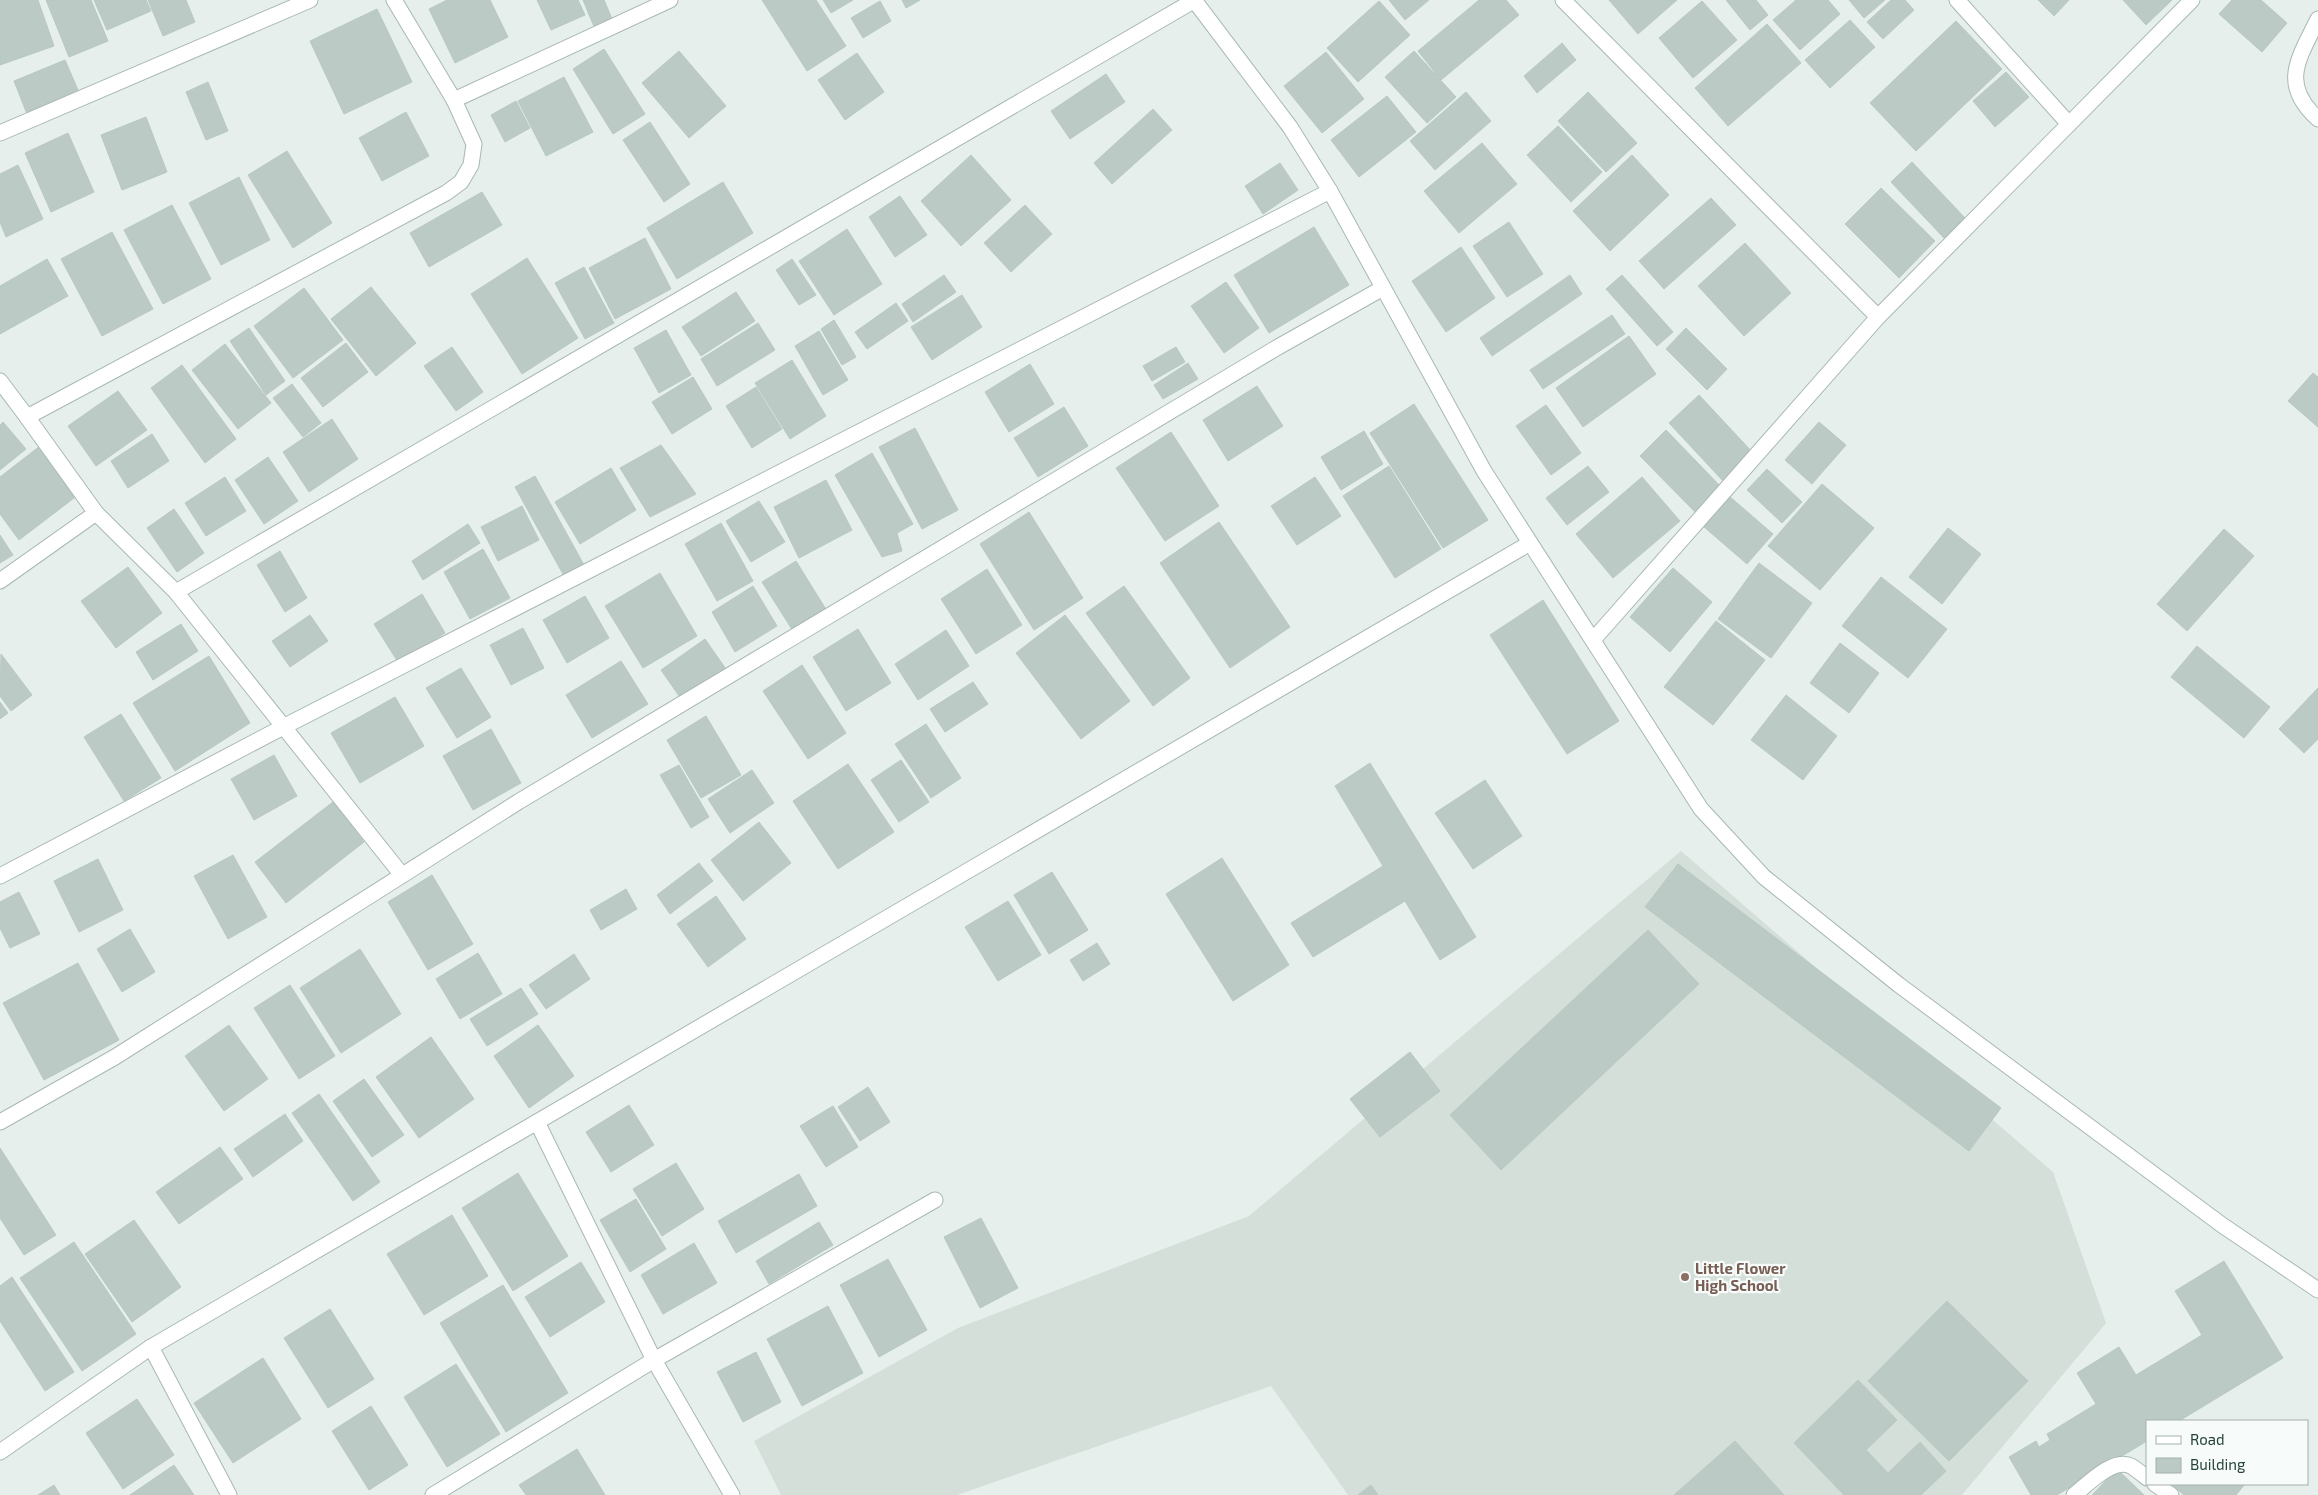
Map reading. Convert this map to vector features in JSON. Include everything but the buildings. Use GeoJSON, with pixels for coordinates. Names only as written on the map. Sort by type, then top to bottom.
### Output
{"type":"FeatureCollection","features":[{"type":"Feature","properties":{"kind":"street"},"geometry":{"type":"LineString","coordinates":[[0,133],[310,0]]}},
{"type":"Feature","properties":{"kind":"street"},"geometry":{"type":"LineString","coordinates":[[27,417],[446,193],[461,182],[471,165],[474,144],[454,100],[394,0]]}},
{"type":"Feature","properties":{"kind":"street"},"geometry":{"type":"LineString","coordinates":[[454,100],[670,0]]}},
{"type":"Feature","properties":{"kind":"street"},"geometry":{"type":"LineString","coordinates":[[176,592],[1195,0],[1290,127],[1330,191],[1484,471],[1701,808],[1764,876],[1946,1020],[2222,1225],[2318,1290]]}},
{"type":"Feature","properties":{"kind":"street"},"geometry":{"type":"LineString","coordinates":[[1563,0],[1878,317]]}},
{"type":"Feature","properties":{"kind":"street"},"geometry":{"type":"LineString","coordinates":[[1957,0],[2070,124]]}},
{"type":"Feature","properties":{"kind":"street"},"geometry":{"type":"LineString","coordinates":[[1593,640],[1878,317],[2192,0]]}},
{"type":"Feature","properties":{"kind":"street"},"geometry":{"type":"LineString","coordinates":[[2318,19],[2299,59],[2295,84],[2305,107],[2318,119]]}},
{"type":"Feature","properties":{"kind":"street"},"geometry":{"type":"LineString","coordinates":[[0,876],[284,726],[1330,191]]}},
{"type":"Feature","properties":{"kind":"street"},"geometry":{"type":"LineString","coordinates":[[0,1122],[115,1057],[518,802],[1227,378],[1383,288]]}},
{"type":"Feature","properties":{"kind":"street"},"geometry":{"type":"LineString","coordinates":[[0,381],[96,513],[176,592],[402,875]]}},
{"type":"Feature","properties":{"kind":"street"},"geometry":{"type":"LineString","coordinates":[[0,581],[96,513]]}},
{"type":"Feature","properties":{"kind":"street"},"geometry":{"type":"LineString","coordinates":[[0,1452],[151,1347],[1530,543]]}},
{"type":"Feature","properties":{"kind":"street"},"geometry":{"type":"LineString","coordinates":[[537,1122],[654,1360],[732,1495]]}},
{"type":"Feature","properties":{"kind":"street"},"geometry":{"type":"LineString","coordinates":[[433,1495],[654,1360],[935,1200]]}},
{"type":"Feature","properties":{"kind":"street"},"geometry":{"type":"LineString","coordinates":[[151,1347],[228,1495]]}},
{"type":"Feature","properties":{"kind":"street"},"geometry":{"type":"LineString","coordinates":[[2074,1495],[2102,1471],[2117,1465],[2129,1465],[2146,1477]]}},
{"type":"Feature","properties":{"kind":"street"},"geometry":{"type":"LineString","coordinates":[[2156,1485],[2171,1495]]}},
{"type":"Feature","properties":{"kind":"shaded area"},"geometry":{"type":"Polygon","coordinates":[[[1681,851],[2053,1172],[2106,1323],[1962,1495],[1348,1495],[1271,1386],[957,1495],[781,1495],[754,1441],[958,1328],[1249,1216],[1681,851]]]}},
{"type":"Feature","properties":{"kind":"place","name":"Little Flower High School"},"geometry":{"type":"Point","coordinates":[1685,1277]}}]}
